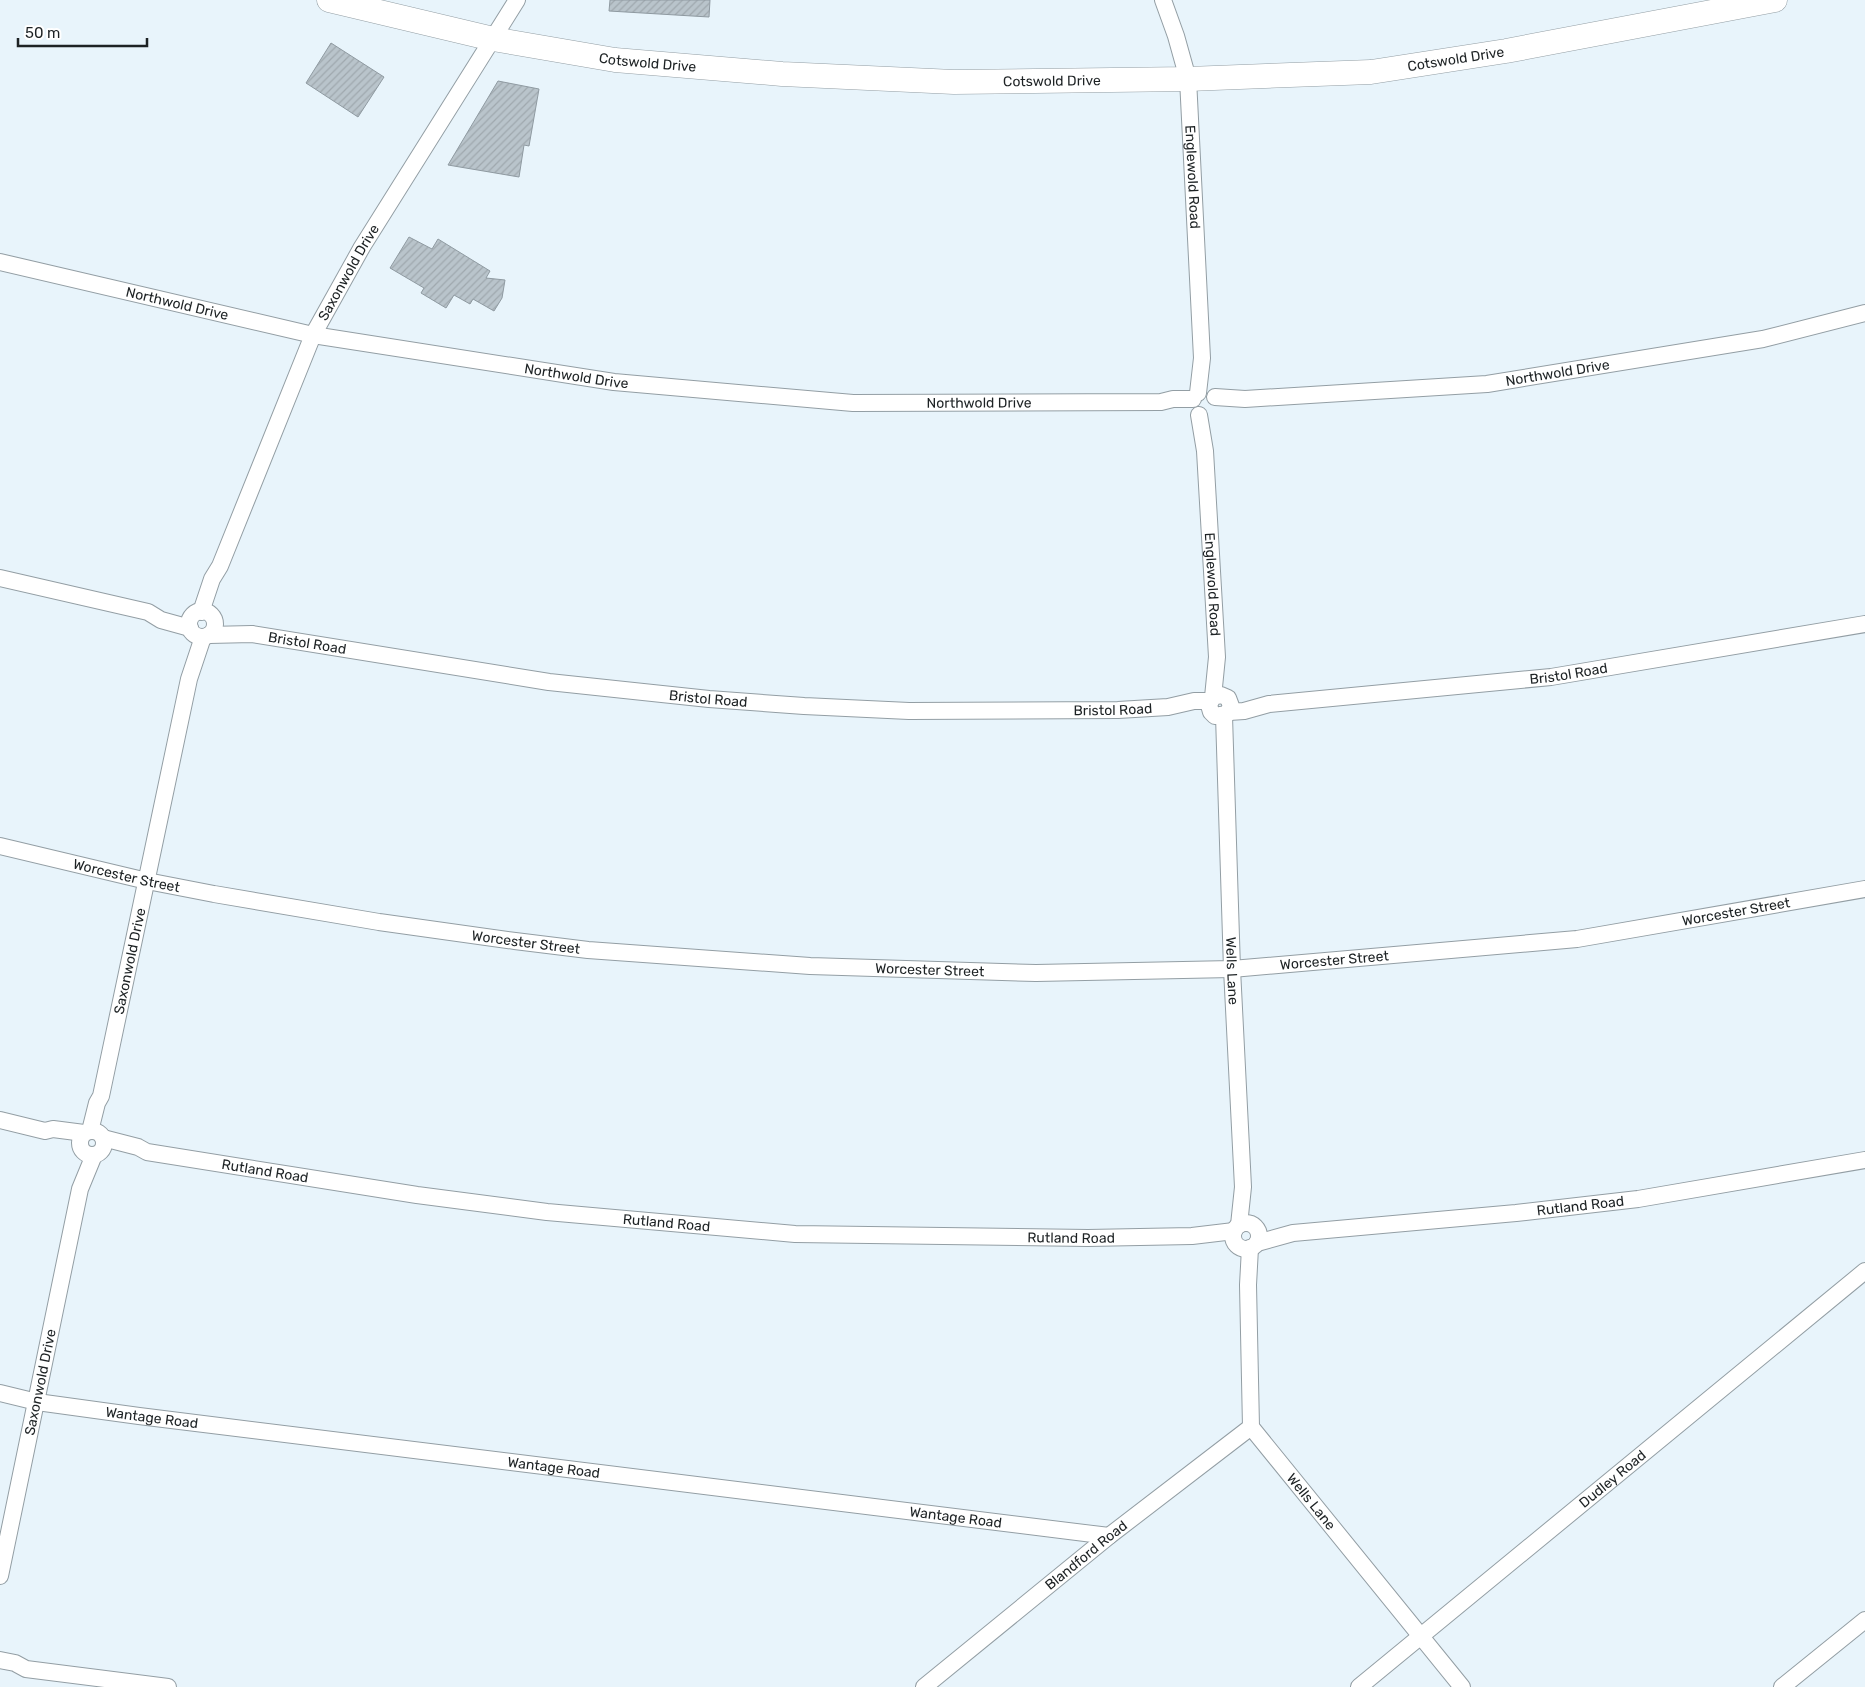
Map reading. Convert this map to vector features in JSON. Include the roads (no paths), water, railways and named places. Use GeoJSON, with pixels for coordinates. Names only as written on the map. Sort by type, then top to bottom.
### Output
{"type":"FeatureCollection","features":[{"type":"Feature","properties":{"kind":"main road","name":"Cotswold Drive"},"geometry":{"type":"LineString","coordinates":[[329,0],[493,39],[615,60],[894,81],[1188,79],[1371,72],[1506,51],[1775,0]]}},
{"type":"Feature","properties":{"kind":"street","name":"Saxonwold Drive"},"geometry":{"type":"LineString","coordinates":[[0,1576],[80,1189],[79,1179],[92,1143],[97,1103],[101,1096],[189,679],[187,663],[202,625],[212,580],[220,566],[313,335],[362,247],[517,0]]}},
{"type":"Feature","properties":{"kind":"street","name":"Englewold Road"},"geometry":{"type":"LineString","coordinates":[[1163,0],[1176,36],[1188,79],[1202,358],[1207,371],[1204,403],[1205,451],[1220,707]]}},
{"type":"Feature","properties":{"kind":"street","name":"Northwold Drive"},"geometry":{"type":"LineString","coordinates":[[0,262],[313,335],[551,374],[678,389],[779,398],[922,404],[1161,402],[1173,399],[1204,403],[1487,384],[1763,339],[1865,314]]}},
{"type":"Feature","properties":{"kind":"street","name":"Bristol Road"},"geometry":{"type":"LineString","coordinates":[[0,578],[148,612],[164,611],[202,625],[550,682],[709,699],[909,711],[1118,710],[1168,707],[1189,702],[1220,707],[1255,701],[1269,704],[1551,677],[1865,624]]}},
{"type":"Feature","properties":{"kind":"street","name":"Wells Lane"},"geometry":{"type":"LineString","coordinates":[[1220,707],[1224,756],[1232,969],[1248,1285],[1251,1427],[1462,1687]]}},
{"type":"Feature","properties":{"kind":"street","name":"Worcester Street"},"geometry":{"type":"LineString","coordinates":[[0,846],[147,881],[379,922],[588,950],[810,966],[1036,973],[1232,969],[1577,939],[1865,889]]}},
{"type":"Feature","properties":{"kind":"street","name":"Rutland Road"},"geometry":{"type":"LineString","coordinates":[[0,1120],[45,1131],[53,1137],[138,1147],[148,1152],[417,1195],[547,1212],[795,1234],[1088,1238],[1192,1236],[1212,1241],[1516,1213],[1638,1199],[1865,1160]]}},
{"type":"Feature","properties":{"kind":"street","name":"Dudley Road"},"geometry":{"type":"LineString","coordinates":[[1359,1687],[1865,1271]]}},
{"type":"Feature","properties":{"kind":"street","name":"Wantage Road"},"geometry":{"type":"LineString","coordinates":[[0,1393],[37,1402],[1109,1536]]}},
{"type":"Feature","properties":{"kind":"street","name":"Blandford Road"},"geometry":{"type":"LineString","coordinates":[[924,1687],[1109,1536],[1251,1427]]}},
{"type":"Feature","properties":{"kind":"street"},"geometry":{"type":"LineString","coordinates":[[1782,1687],[1865,1620]]}},
{"type":"Feature","properties":{"kind":"street"},"geometry":{"type":"LineString","coordinates":[[0,1660],[15,1663],[26,1669]]}},
{"type":"Feature","properties":{"kind":"street"},"geometry":{"type":"LineString","coordinates":[[0,1671],[14,1672],[26,1669],[168,1687]]}}]}
